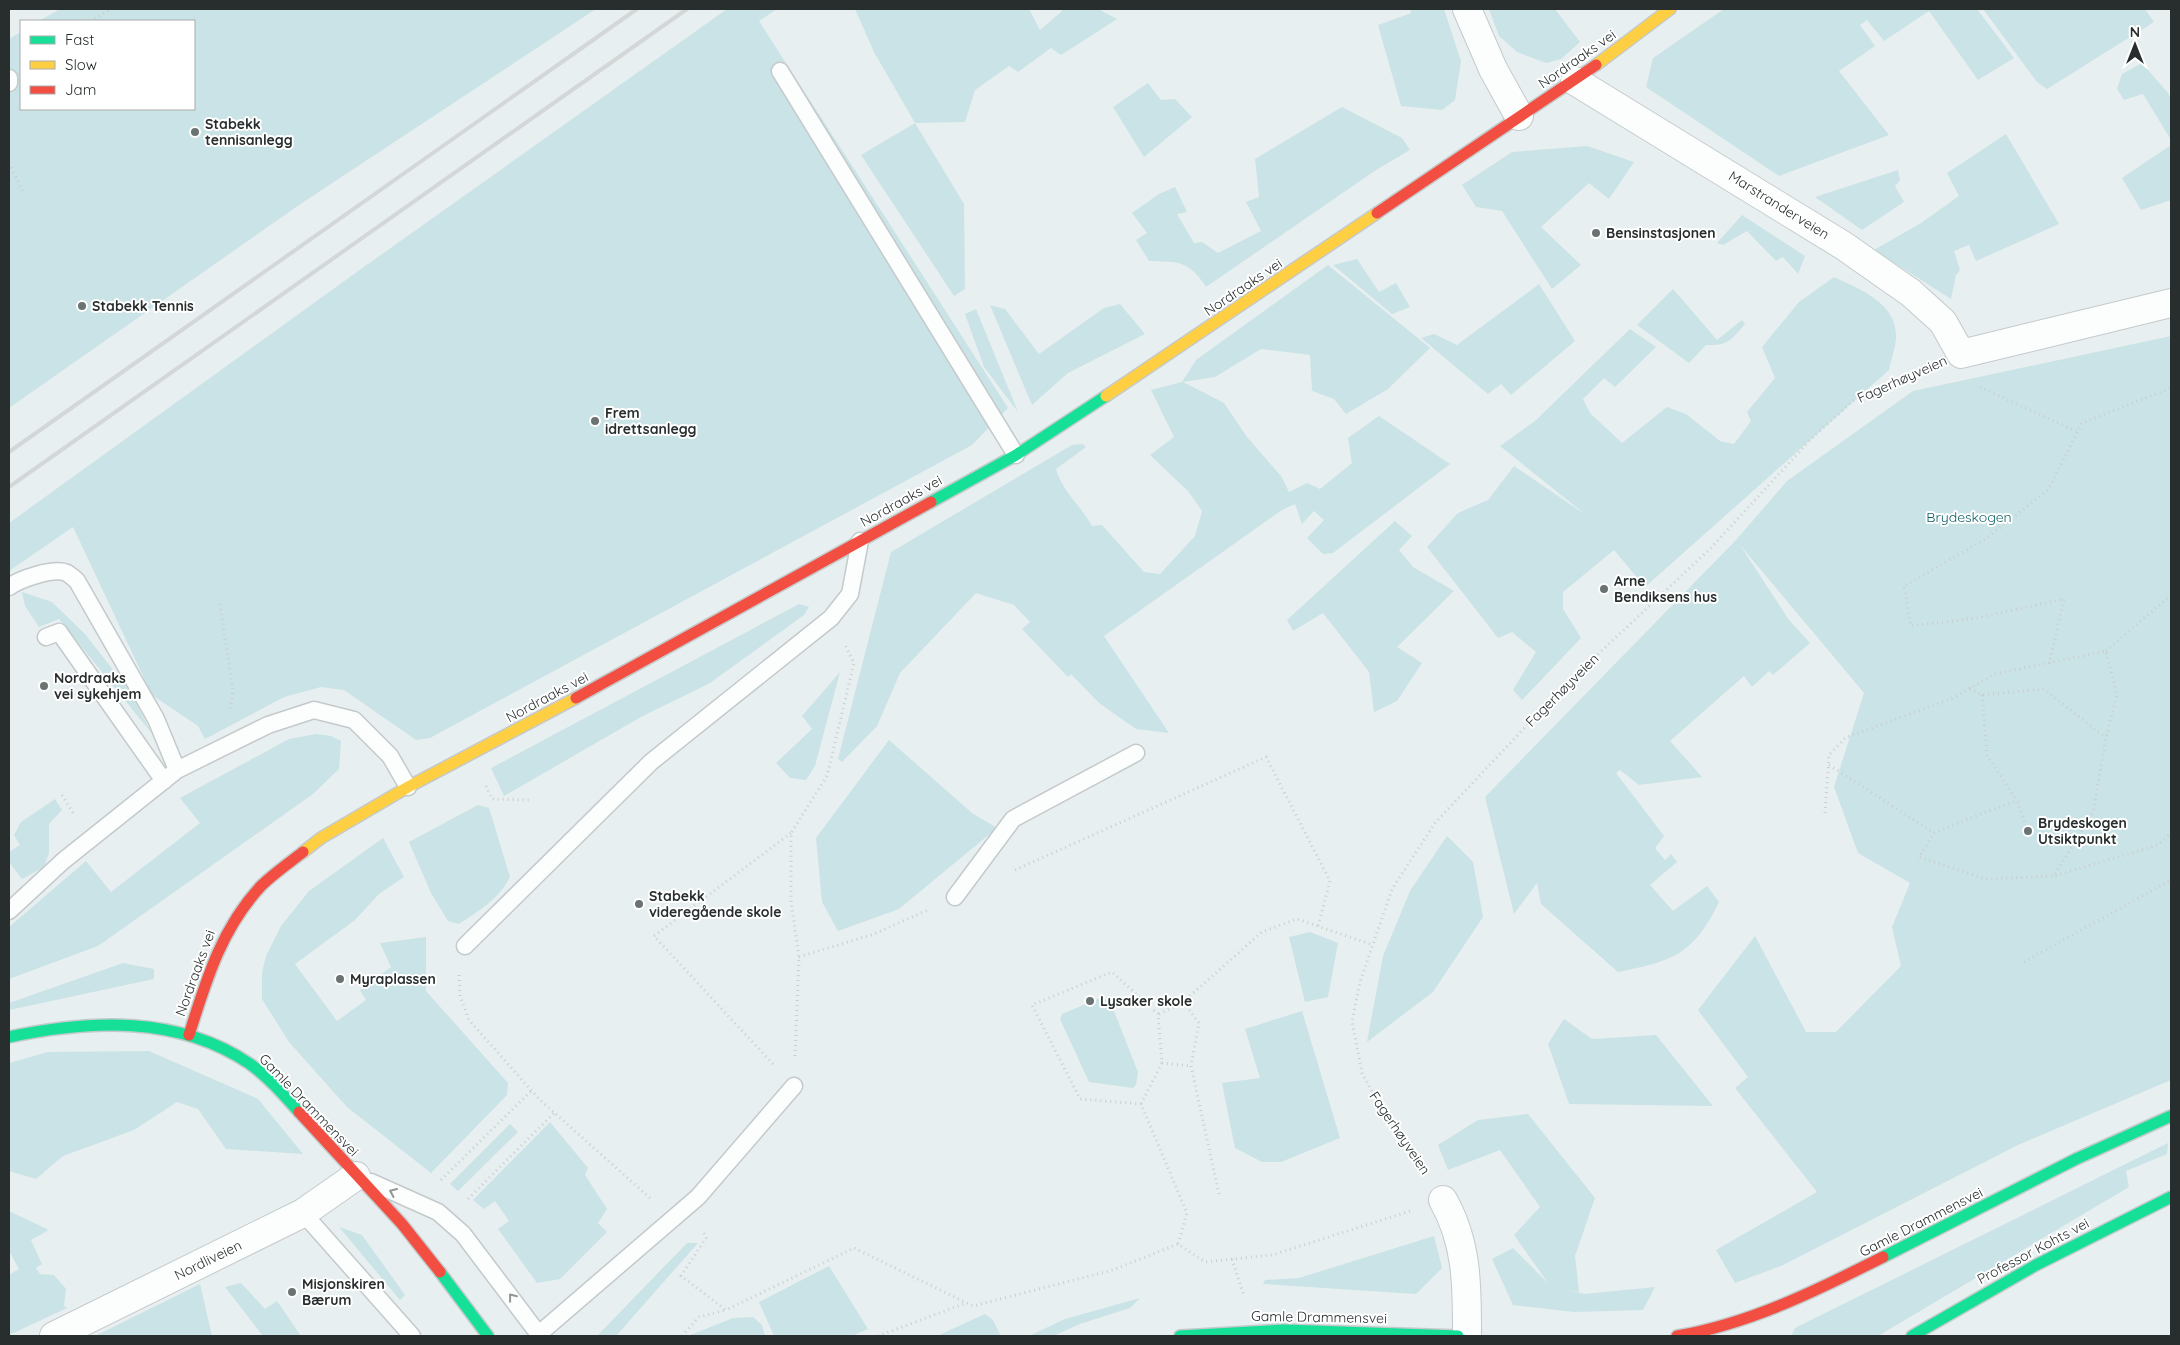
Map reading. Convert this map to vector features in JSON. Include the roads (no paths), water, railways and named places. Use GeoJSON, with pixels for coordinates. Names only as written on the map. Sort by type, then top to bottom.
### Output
{"type":"FeatureCollection","features":[{"type":"Feature","properties":{"kind":"street"},"geometry":{"type":"LineString","coordinates":[[1467,9],[1493,69],[1519,116]]}},
{"type":"Feature","properties":{"kind":"street","name":"Nordraaks vei"},"geometry":{"type":"LineString","coordinates":[[189,1035],[209,970],[227,930],[261,886],[321,838],[408,788],[564,705],[1016,455],[1174,352],[1519,116],[1575,81],[1670,9]]}},
{"type":"Feature","properties":{"kind":"street","name":"Marstranderveien"},"geometry":{"type":"LineString","coordinates":[[1575,81],[1795,215],[1911,292],[1943,322],[1961,354]]}},
{"type":"Feature","properties":{"kind":"street","name":"Fagerhøyveien"},"geometry":{"type":"LineString","coordinates":[[1961,354],[2171,303]]}},
{"type":"Feature","properties":{"kind":"street","name":"Gamle Drammensvei"},"geometry":{"type":"LineString","coordinates":[[9,1037],[77,1026],[156,1027],[189,1035],[223,1048],[250,1065],[277,1090],[409,1233],[488,1336]]}},
{"type":"Feature","properties":{"kind":"street","name":"Gamle Drammensvei"},"geometry":{"type":"LineString","coordinates":[[1677,1336],[1712,1330],[1824,1287],[2076,1159],[2171,1116]]}},
{"type":"Feature","properties":{"kind":"street","name":"Nordliveien"},"geometry":{"type":"LineString","coordinates":[[54,1336],[303,1213],[356,1176]]}},
{"type":"Feature","properties":{"kind":"street","name":"Professor Kohts vei"},"geometry":{"type":"LineString","coordinates":[[1912,1336],[2036,1265],[2171,1197]]}},
{"type":"Feature","properties":{"kind":"street"},"geometry":{"type":"LineString","coordinates":[[1443,1200],[1454,1220],[1467,1273],[1467,1336]]}},
{"type":"Feature","properties":{"kind":"street","name":"Gamle Drammensvei"},"geometry":{"type":"LineString","coordinates":[[1180,1336],[1228,1330],[1250,1333],[1458,1336]]}},
{"type":"Feature","properties":{"kind":"lane"},"geometry":{"type":"LineString","coordinates":[[780,71],[1016,455]]}},
{"type":"Feature","properties":{"kind":"lane"},"geometry":{"type":"LineString","coordinates":[[9,78],[9,84]]}},
{"type":"Feature","properties":{"kind":"lane"},"geometry":{"type":"LineString","coordinates":[[465,946],[651,762],[831,618],[850,594],[860,541]]}},
{"type":"Feature","properties":{"kind":"lane"},"geometry":{"type":"LineString","coordinates":[[9,587],[17,582],[48,572],[66,572],[77,581],[156,719],[177,770]]}},
{"type":"Feature","properties":{"kind":"lane"},"geometry":{"type":"LineString","coordinates":[[46,637],[58,632],[164,780]]}},
{"type":"Feature","properties":{"kind":"lane"},"geometry":{"type":"LineString","coordinates":[[9,911],[63,861],[177,770],[268,725],[314,710],[354,720],[390,756],[408,788]]}},
{"type":"Feature","properties":{"kind":"lane"},"geometry":{"type":"LineString","coordinates":[[955,898],[1013,819],[1136,753]]}},
{"type":"Feature","properties":{"kind":"lane"},"geometry":{"type":"LineString","coordinates":[[356,1176],[438,1212],[463,1234],[540,1335],[691,1202],[794,1086]]}},
{"type":"Feature","properties":{"kind":"lane"},"geometry":{"type":"LineString","coordinates":[[303,1213],[412,1336]]}},
{"type":"Feature","properties":{"kind":"railway"},"geometry":{"type":"LineString","coordinates":[[9,452],[637,9]]}},
{"type":"Feature","properties":{"kind":"railway"},"geometry":{"type":"LineString","coordinates":[[9,487],[687,9]]}},
{"type":"Feature","properties":{"kind":"place","name":"Stabekk tennisanlegg"},"geometry":{"type":"Point","coordinates":[195,132]}},
{"type":"Feature","properties":{"kind":"place","name":"Bensinstasjonen"},"geometry":{"type":"Point","coordinates":[1596,233]}},
{"type":"Feature","properties":{"kind":"place","name":"Stabekk Tennis"},"geometry":{"type":"Point","coordinates":[82,306]}},
{"type":"Feature","properties":{"kind":"place","name":"Frem idrettsanlegg"},"geometry":{"type":"Point","coordinates":[595,421]}},
{"type":"Feature","properties":{"kind":"place","name":"Arne Bendiksens hus"},"geometry":{"type":"Point","coordinates":[1604,589]}},
{"type":"Feature","properties":{"kind":"place","name":"Nordraaks vei sykehjem"},"geometry":{"type":"Point","coordinates":[44,686]}},
{"type":"Feature","properties":{"kind":"place","name":"Brydeskogen Utsiktpunkt"},"geometry":{"type":"Point","coordinates":[2028,831]}},
{"type":"Feature","properties":{"kind":"place","name":"Stabekk videregående skole"},"geometry":{"type":"Point","coordinates":[639,904]}},
{"type":"Feature","properties":{"kind":"place","name":"Myraplassen"},"geometry":{"type":"Point","coordinates":[340,979]}},
{"type":"Feature","properties":{"kind":"place","name":"Lysaker skole"},"geometry":{"type":"Point","coordinates":[1090,1001]}},
{"type":"Feature","properties":{"kind":"place","name":"Misjonskiren Bærum"},"geometry":{"type":"Point","coordinates":[292,1292]}},
{"type":"Feature","properties":{"kind":"park label","name":"Brydeskogen"},"geometry":{"type":"Point","coordinates":[1969,517]}}]}
